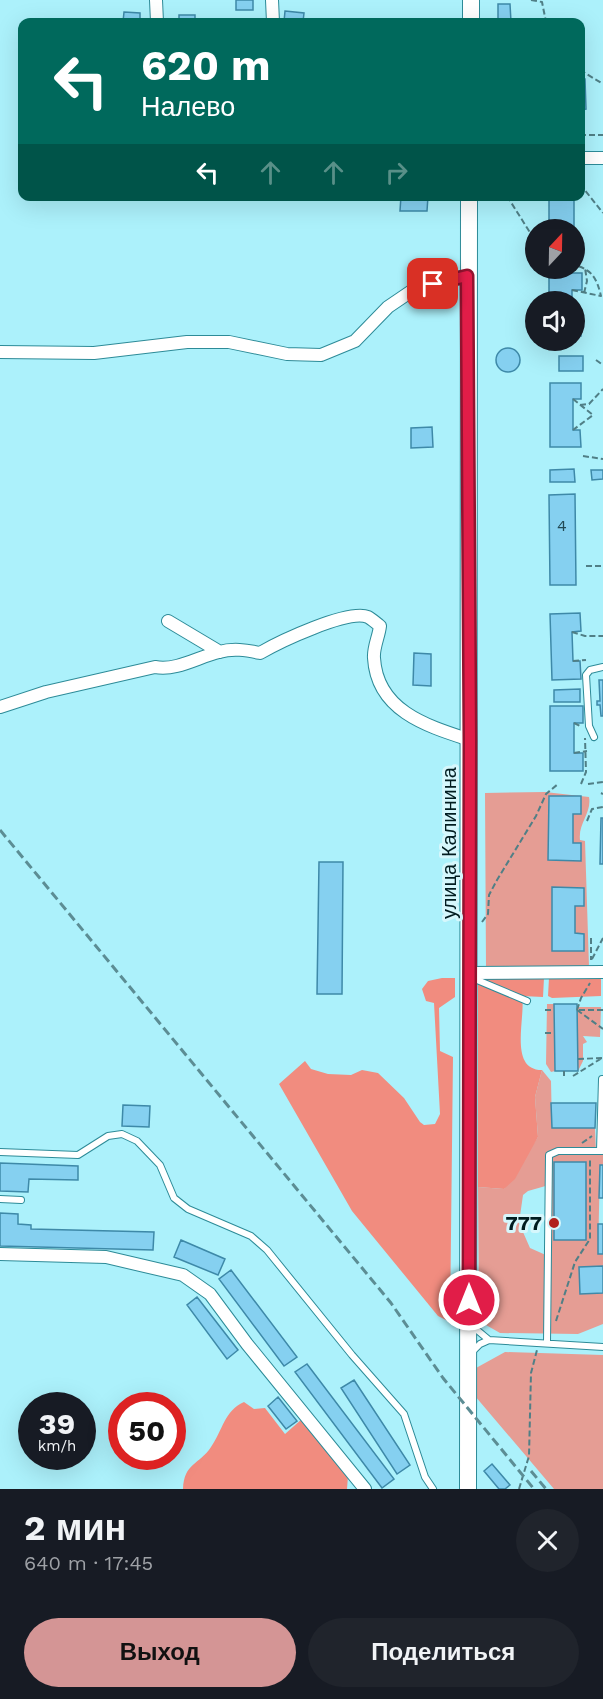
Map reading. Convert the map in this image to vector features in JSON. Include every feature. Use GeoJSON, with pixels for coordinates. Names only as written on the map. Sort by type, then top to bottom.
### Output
{"type":"FeatureCollection","features":[{"type":"Feature","properties":{"kind":"main road"},"geometry":{"type":"LineString","coordinates":[[471,0],[471,18]]}},
{"type":"Feature","properties":{"kind":"main road","name":"улица Калинина"},"geometry":{"type":"LineString","coordinates":[[468,1489],[470,740],[467,276],[469,201]]}},
{"type":"Feature","properties":{"kind":"street"},"geometry":{"type":"LineString","coordinates":[[156,0],[157,18]]}},
{"type":"Feature","properties":{"kind":"street"},"geometry":{"type":"LineString","coordinates":[[272,0],[273,18]]}},
{"type":"Feature","properties":{"kind":"street"},"geometry":{"type":"LineString","coordinates":[[585,158],[603,158]]}},
{"type":"Feature","properties":{"kind":"street"},"geometry":{"type":"LineString","coordinates":[[0,352],[94,353],[187,342],[229,342],[287,354],[321,355],[355,340],[388,307],[416,288],[467,276]]}},
{"type":"Feature","properties":{"kind":"street"},"geometry":{"type":"LineString","coordinates":[[0,708],[46,692],[155,667],[164,668],[185,664],[220,652],[241,649],[260,653],[293,635],[357,616],[368,617],[380,626],[373,656],[377,675],[391,703],[411,718],[470,740]]}},
{"type":"Feature","properties":{"kind":"street"},"geometry":{"type":"LineString","coordinates":[[168,621],[220,652]]}},
{"type":"Feature","properties":{"kind":"street"},"geometry":{"type":"LineString","coordinates":[[469,975],[597,972]]}},
{"type":"Feature","properties":{"kind":"street"},"geometry":{"type":"LineString","coordinates":[[0,1254],[106,1257],[183,1275],[210,1294],[247,1344],[364,1489]]}},
{"type":"Feature","properties":{"kind":"lane"},"geometry":{"type":"LineString","coordinates":[[594,738],[589,726],[586,675],[590,670],[603,667]]}},
{"type":"Feature","properties":{"kind":"lane"},"geometry":{"type":"LineString","coordinates":[[469,975],[527,1001]]}},
{"type":"Feature","properties":{"kind":"lane"},"geometry":{"type":"LineString","coordinates":[[547,1342],[549,1155],[570,1151],[601,1151],[602,1079]]}},
{"type":"Feature","properties":{"kind":"lane"},"geometry":{"type":"LineString","coordinates":[[0,1152],[78,1155],[108,1136],[122,1134],[137,1141],[160,1165],[174,1198],[188,1209],[251,1236],[267,1250],[352,1355],[405,1414],[425,1477],[433,1489]]}},
{"type":"Feature","properties":{"kind":"lane"},"geometry":{"type":"LineString","coordinates":[[0,1199],[21,1200]]}},
{"type":"Feature","properties":{"kind":"lane"},"geometry":{"type":"LineString","coordinates":[[468,1322],[489,1340],[538,1345],[547,1342],[600,1347],[603,1342]]}},
{"type":"Feature","properties":{"kind":"lane"},"geometry":{"type":"LineString","coordinates":[[468,1359],[474,1349],[489,1340]]}},
{"type":"Feature","properties":{"kind":"path"},"geometry":{"type":"LineString","coordinates":[[531,0],[542,2],[545,18]]}},
{"type":"Feature","properties":{"kind":"path"},"geometry":{"type":"LineString","coordinates":[[585,73],[603,84]]}},
{"type":"Feature","properties":{"kind":"path"},"geometry":{"type":"LineString","coordinates":[[585,135],[603,135]]}},
{"type":"Feature","properties":{"kind":"path"},"geometry":{"type":"LineString","coordinates":[[585,190],[603,213]]}},
{"type":"Feature","properties":{"kind":"path"},"geometry":{"type":"LineString","coordinates":[[510,201],[525,225]]}},
{"type":"Feature","properties":{"kind":"path"},"geometry":{"type":"LineString","coordinates":[[585,268],[595,278],[601,296],[585,293]]}},
{"type":"Feature","properties":{"kind":"path"},"geometry":{"type":"LineString","coordinates":[[584,291],[587,281],[585,268]]}},
{"type":"Feature","properties":{"kind":"path"},"geometry":{"type":"LineString","coordinates":[[572,290],[576,291]]}},
{"type":"Feature","properties":{"kind":"path"},"geometry":{"type":"LineString","coordinates":[[596,360],[603,365]]}},
{"type":"Feature","properties":{"kind":"path"},"geometry":{"type":"LineString","coordinates":[[580,405],[589,404],[603,389]]}},
{"type":"Feature","properties":{"kind":"path"},"geometry":{"type":"LineString","coordinates":[[573,399],[593,415],[573,430]]}},
{"type":"Feature","properties":{"kind":"path"},"geometry":{"type":"LineString","coordinates":[[583,456],[603,459]]}},
{"type":"Feature","properties":{"kind":"path"},"geometry":{"type":"LineString","coordinates":[[586,566],[603,566]]}},
{"type":"Feature","properties":{"kind":"path"},"geometry":{"type":"LineString","coordinates":[[572,632],[585,636],[603,636]]}},
{"type":"Feature","properties":{"kind":"path"},"geometry":{"type":"LineString","coordinates":[[573,661],[586,660]]}},
{"type":"Feature","properties":{"kind":"path"},"geometry":{"type":"LineString","coordinates":[[574,723],[589,726],[584,745],[587,751],[586,772],[581,784]]}},
{"type":"Feature","properties":{"kind":"path"},"geometry":{"type":"LineString","coordinates":[[574,753],[587,751]]}},
{"type":"Feature","properties":{"kind":"path"},"geometry":{"type":"LineString","coordinates":[[588,784],[603,782]]}},
{"type":"Feature","properties":{"kind":"path"},"geometry":{"type":"LineString","coordinates":[[481,925],[488,914],[489,895],[497,880],[536,816],[546,794],[558,784]]}},
{"type":"Feature","properties":{"kind":"path"},"geometry":{"type":"LineString","coordinates":[[587,821],[592,808],[603,807]]}},
{"type":"Feature","properties":{"kind":"path"},"geometry":{"type":"LineString","coordinates":[[591,938],[591,962],[595,950],[603,939]]}},
{"type":"Feature","properties":{"kind":"path"},"geometry":{"type":"LineString","coordinates":[[577,1010],[581,998],[597,972]]}},
{"type":"Feature","properties":{"kind":"path"},"geometry":{"type":"LineString","coordinates":[[545,1010],[554,1010]]}},
{"type":"Feature","properties":{"kind":"path"},"geometry":{"type":"LineString","coordinates":[[577,1010],[603,1010]]}},
{"type":"Feature","properties":{"kind":"path"},"geometry":{"type":"LineString","coordinates":[[577,1010],[603,1029]]}},
{"type":"Feature","properties":{"kind":"path"},"geometry":{"type":"LineString","coordinates":[[545,1033],[554,1033]]}},
{"type":"Feature","properties":{"kind":"path"},"geometry":{"type":"LineString","coordinates":[[578,1059],[603,1058]]}},
{"type":"Feature","properties":{"kind":"path"},"geometry":{"type":"LineString","coordinates":[[573,1076],[603,1058]]}},
{"type":"Feature","properties":{"kind":"path"},"geometry":{"type":"LineString","coordinates":[[564,1071],[564,1076]]}},
{"type":"Feature","properties":{"kind":"path"},"geometry":{"type":"LineString","coordinates":[[570,1151],[600,1131]]}},
{"type":"Feature","properties":{"kind":"path"},"geometry":{"type":"LineString","coordinates":[[555,1323],[575,1262],[590,1239],[590,1151]]}},
{"type":"Feature","properties":{"kind":"path"},"geometry":{"type":"LineString","coordinates":[[519,1489],[529,1456],[531,1373],[538,1345]]}},
{"type":"Feature","properties":{"kind":"shaded area"},"geometry":{"type":"Polygon","coordinates":[[[545,792],[589,797],[589,808],[581,828],[580,840],[585,841],[589,967],[486,967],[485,793],[545,792]],[[549,796],[548,860],[581,861],[581,843],[573,843],[573,814],[581,814],[581,797],[549,796]],[[552,887],[552,951],[584,951],[584,935],[575,934],[575,906],[584,906],[584,888],[552,887]]]}},
{"type":"Feature","properties":{"kind":"shaded area"},"geometry":{"type":"Polygon","coordinates":[[[601,977],[601,996],[552,998],[548,996],[549,978],[601,977]]]}},
{"type":"Feature","properties":{"kind":"shaded area"},"geometry":{"type":"Polygon","coordinates":[[[455,978],[455,997],[439,1008],[440,1051],[453,1057],[450,1322],[438,1316],[352,1211],[279,1084],[305,1061],[311,1069],[328,1074],[351,1075],[362,1070],[378,1073],[404,1098],[420,1122],[424,1125],[435,1124],[440,1114],[434,1003],[426,1001],[422,989],[428,981],[455,978]]]}},
{"type":"Feature","properties":{"kind":"shaded area"},"geometry":{"type":"Polygon","coordinates":[[[544,978],[543,997],[522,996],[522,1052],[525,1061],[532,1068],[542,1070],[535,1097],[538,1137],[515,1179],[504,1189],[478,1187],[478,979],[544,978]]]}},
{"type":"Feature","properties":{"kind":"shaded area"},"geometry":{"type":"Polygon","coordinates":[[[547,1004],[554,1004],[555,1071],[551,1072],[546,1064],[547,1004]]]}},
{"type":"Feature","properties":{"kind":"shaded area"},"geometry":{"type":"Polygon","coordinates":[[[577,1007],[601,1007],[600,1037],[583,1036],[587,1042],[583,1044],[583,1061],[578,1071],[577,1007]]]}},
{"type":"Feature","properties":{"kind":"shaded area"},"geometry":{"type":"Polygon","coordinates":[[[542,1070],[551,1081],[552,1128],[595,1128],[596,1153],[603,1154],[603,1165],[600,1165],[598,1254],[603,1254],[603,1266],[579,1267],[580,1293],[603,1293],[603,1324],[578,1334],[500,1333],[486,1325],[479,1305],[478,1187],[504,1189],[538,1137],[535,1097],[542,1070]],[[585,1162],[554,1163],[554,1240],[585,1240],[585,1162]],[[549,1185],[528,1191],[523,1195],[519,1223],[530,1248],[548,1256],[549,1185]]]}},
{"type":"Feature","properties":{"kind":"shaded area"},"geometry":{"type":"Polygon","coordinates":[[[505,1352],[603,1355],[603,1489],[554,1489],[475,1396],[476,1368],[505,1352]]]}},
{"type":"Feature","properties":{"kind":"shaded area"},"geometry":{"type":"Polygon","coordinates":[[[244,1402],[254,1409],[265,1408],[285,1434],[302,1419],[348,1476],[347,1489],[183,1489],[189,1469],[211,1447],[232,1410],[244,1402]]]}},
{"type":"Feature","properties":{"kind":"building"},"geometry":{"type":"Polygon","coordinates":[[[236,0],[253,0],[253,10],[236,10],[236,0]]]}},
{"type":"Feature","properties":{"kind":"building"},"geometry":{"type":"Polygon","coordinates":[[[498,4],[510,4],[511,18],[498,18],[498,4]]]}},
{"type":"Feature","properties":{"kind":"building"},"geometry":{"type":"Polygon","coordinates":[[[285,11],[304,13],[303,18],[284,18],[285,11]]]}},
{"type":"Feature","properties":{"kind":"building"},"geometry":{"type":"Polygon","coordinates":[[[124,12],[140,13],[140,18],[123,18],[124,12]]]}},
{"type":"Feature","properties":{"kind":"building"},"geometry":{"type":"Polygon","coordinates":[[[179,15],[195,15],[195,18],[179,18],[179,15]]]}},
{"type":"Feature","properties":{"kind":"building"},"geometry":{"type":"Polygon","coordinates":[[[401,201],[428,201],[427,211],[400,211],[401,201]]]}},
{"type":"Feature","properties":{"kind":"building"},"geometry":{"type":"Polygon","coordinates":[[[549,201],[574,201],[574,219],[549,219],[549,201]]]}},
{"type":"Feature","properties":{"kind":"building"},"geometry":{"type":"Polygon","coordinates":[[[549,279],[582,279],[582,290],[549,291],[549,279]]]}},
{"type":"Feature","properties":{"kind":"building"},"geometry":{"type":"Polygon","coordinates":[[[508,348],[513,349],[519,355],[519,365],[513,371],[508,372],[503,371],[497,365],[496,360],[497,355],[503,349],[508,348]]]}},
{"type":"Feature","properties":{"kind":"building"},"geometry":{"type":"Polygon","coordinates":[[[559,356],[583,356],[583,371],[559,371],[559,356]]]}},
{"type":"Feature","properties":{"kind":"building"},"geometry":{"type":"Polygon","coordinates":[[[550,383],[581,383],[581,399],[573,399],[573,430],[580,430],[581,447],[550,447],[550,383]]]}},
{"type":"Feature","properties":{"kind":"building"},"geometry":{"type":"Polygon","coordinates":[[[432,427],[433,447],[411,448],[411,428],[432,427]]]}},
{"type":"Feature","properties":{"kind":"building"},"geometry":{"type":"Polygon","coordinates":[[[574,469],[575,482],[550,482],[550,470],[574,469]]]}},
{"type":"Feature","properties":{"kind":"building"},"geometry":{"type":"Polygon","coordinates":[[[591,470],[603,470],[603,479],[592,480],[591,470]]]}},
{"type":"Feature","properties":{"kind":"building"},"geometry":{"type":"Polygon","coordinates":[[[575,494],[576,585],[550,585],[549,495],[575,494]]]}},
{"type":"Feature","properties":{"kind":"building"},"geometry":{"type":"Polygon","coordinates":[[[580,613],[581,631],[572,632],[573,661],[580,661],[581,679],[552,680],[550,614],[580,613]]]}},
{"type":"Feature","properties":{"kind":"building"},"geometry":{"type":"Polygon","coordinates":[[[414,653],[431,654],[431,686],[413,685],[414,653]]]}},
{"type":"Feature","properties":{"kind":"building"},"geometry":{"type":"Polygon","coordinates":[[[599,680],[603,680],[603,716],[601,716],[600,705],[597,705],[597,701],[600,701],[599,680]]]}},
{"type":"Feature","properties":{"kind":"building"},"geometry":{"type":"Polygon","coordinates":[[[580,689],[580,702],[554,702],[554,690],[580,689]]]}},
{"type":"Feature","properties":{"kind":"building"},"geometry":{"type":"Polygon","coordinates":[[[550,706],[583,706],[583,723],[574,723],[574,753],[583,753],[583,771],[550,771],[550,706]]]}},
{"type":"Feature","properties":{"kind":"building"},"geometry":{"type":"Polygon","coordinates":[[[549,796],[581,796],[581,814],[573,814],[573,843],[581,843],[581,861],[548,860],[549,796]]]}},
{"type":"Feature","properties":{"kind":"building"},"geometry":{"type":"Polygon","coordinates":[[[601,818],[603,818],[603,864],[600,864],[601,818]]]}},
{"type":"Feature","properties":{"kind":"building"},"geometry":{"type":"Polygon","coordinates":[[[319,862],[343,862],[342,994],[317,994],[319,862]]]}},
{"type":"Feature","properties":{"kind":"building"},"geometry":{"type":"Polygon","coordinates":[[[552,887],[584,888],[584,906],[575,906],[575,933],[584,934],[584,951],[552,951],[552,887]]]}},
{"type":"Feature","properties":{"kind":"building"},"geometry":{"type":"Polygon","coordinates":[[[554,1004],[577,1004],[578,1071],[555,1071],[554,1004]]]}},
{"type":"Feature","properties":{"kind":"building"},"geometry":{"type":"Polygon","coordinates":[[[551,1103],[596,1103],[595,1128],[552,1128],[551,1103]]]}},
{"type":"Feature","properties":{"kind":"building"},"geometry":{"type":"Polygon","coordinates":[[[123,1105],[150,1106],[149,1127],[122,1126],[123,1105]]]}},
{"type":"Feature","properties":{"kind":"building"},"geometry":{"type":"Polygon","coordinates":[[[554,1162],[586,1162],[586,1240],[554,1240],[554,1162]]]}},
{"type":"Feature","properties":{"kind":"building"},"geometry":{"type":"Polygon","coordinates":[[[0,1163],[78,1166],[78,1180],[29,1179],[28,1192],[0,1191],[0,1163]]]}},
{"type":"Feature","properties":{"kind":"building"},"geometry":{"type":"Polygon","coordinates":[[[600,1165],[603,1165],[603,1198],[599,1198],[600,1165]]]}},
{"type":"Feature","properties":{"kind":"building"},"geometry":{"type":"Polygon","coordinates":[[[0,1213],[18,1214],[18,1224],[31,1225],[31,1229],[154,1232],[153,1250],[0,1246],[0,1213]]]}},
{"type":"Feature","properties":{"kind":"building"},"geometry":{"type":"Polygon","coordinates":[[[598,1224],[603,1224],[603,1254],[598,1254],[598,1224]]]}},
{"type":"Feature","properties":{"kind":"building"},"geometry":{"type":"Polygon","coordinates":[[[181,1240],[225,1259],[218,1275],[174,1257],[181,1240]]]}},
{"type":"Feature","properties":{"kind":"building"},"geometry":{"type":"Polygon","coordinates":[[[603,1266],[603,1293],[580,1294],[579,1267],[603,1266]]]}},
{"type":"Feature","properties":{"kind":"building"},"geometry":{"type":"Polygon","coordinates":[[[231,1270],[297,1357],[284,1366],[219,1279],[231,1270]]]}},
{"type":"Feature","properties":{"kind":"building"},"geometry":{"type":"Polygon","coordinates":[[[197,1297],[238,1350],[227,1359],[187,1305],[197,1297]]]}},
{"type":"Feature","properties":{"kind":"building"},"geometry":{"type":"Polygon","coordinates":[[[307,1364],[394,1479],[382,1488],[295,1372],[307,1364]]]}},
{"type":"Feature","properties":{"kind":"building"},"geometry":{"type":"Polygon","coordinates":[[[354,1380],[410,1465],[397,1474],[341,1388],[354,1380]]]}},
{"type":"Feature","properties":{"kind":"building"},"geometry":{"type":"Polygon","coordinates":[[[278,1397],[297,1421],[286,1429],[268,1406],[278,1397]]]}},
{"type":"Feature","properties":{"kind":"building"},"geometry":{"type":"Polygon","coordinates":[[[492,1464],[510,1485],[505,1489],[499,1489],[484,1471],[492,1464]]]}},
{"type":"Feature","properties":{"kind":"railway"},"geometry":{"type":"LineString","coordinates":[[0,830],[391,1303],[443,1378],[534,1489]]}},
{"type":"Feature","properties":{"kind":"railway"},"geometry":{"type":"LineString","coordinates":[[531,1471],[546,1489]]}},
{"type":"Feature","properties":{"kind":"place","name":"777"},"geometry":{"type":"Point","coordinates":[554,1223]}},
{"type":"Feature","properties":{"kind":"route"},"geometry":{"type":"LineString","coordinates":[[433,284],[467,276],[470,740],[469,1300]]}}]}
